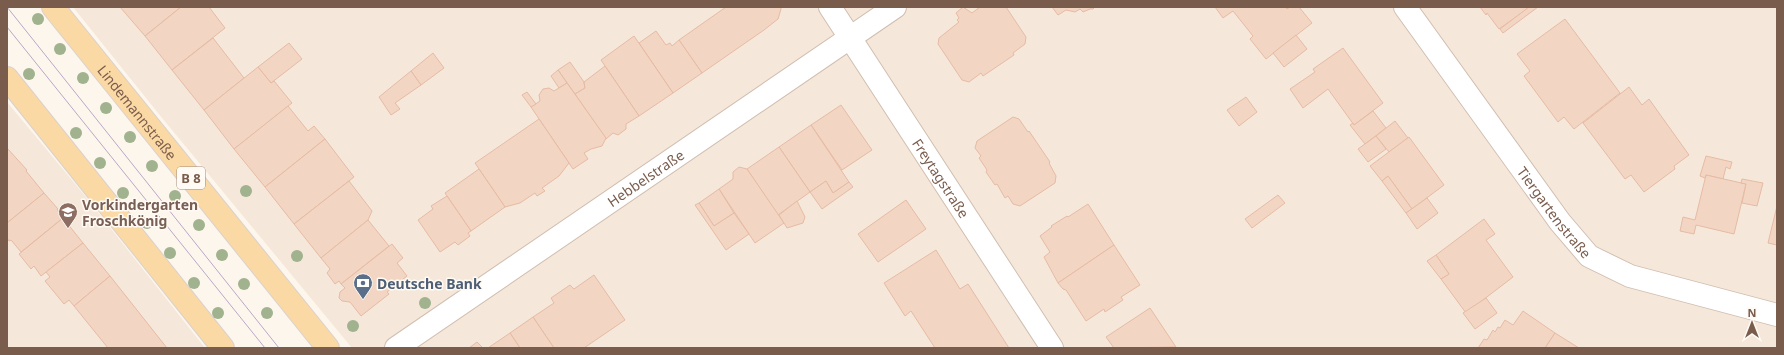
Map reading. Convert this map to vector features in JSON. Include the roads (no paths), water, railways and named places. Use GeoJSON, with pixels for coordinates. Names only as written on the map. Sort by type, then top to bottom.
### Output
{"type":"FeatureCollection","features":[{"type":"Feature","properties":{"kind":"main road","name":"Lindemannstraße"},"geometry":{"type":"LineString","coordinates":[[53,7],[328,348]]}},
{"type":"Feature","properties":{"kind":"main road"},"geometry":{"type":"LineString","coordinates":[[7,78],[223,348]]}},
{"type":"Feature","properties":{"kind":"street","name":"Freytagstraße"},"geometry":{"type":"LineString","coordinates":[[830,7],[1052,348]]}},
{"type":"Feature","properties":{"kind":"street","name":"Hebbelstraße"},"geometry":{"type":"LineString","coordinates":[[396,348],[895,7]]}},
{"type":"Feature","properties":{"kind":"street","name":"Tiergartenstraße"},"geometry":{"type":"LineString","coordinates":[[1405,7],[1560,222],[1589,256],[1630,276],[1777,315]]}},
{"type":"Feature","properties":{"kind":"tram line"},"geometry":{"type":"LineString","coordinates":[[7,7],[279,348]]}},
{"type":"Feature","properties":{"kind":"tram line"},"geometry":{"type":"LineString","coordinates":[[7,27],[265,348]]}},
{"type":"Feature","properties":{"kind":"place","name":"Vorkindergarten Froschkönig"},"geometry":{"type":"Point","coordinates":[68,229]}},
{"type":"Feature","properties":{"kind":"place","name":"Deutsche Bank"},"geometry":{"type":"Point","coordinates":[363,300]}}]}
